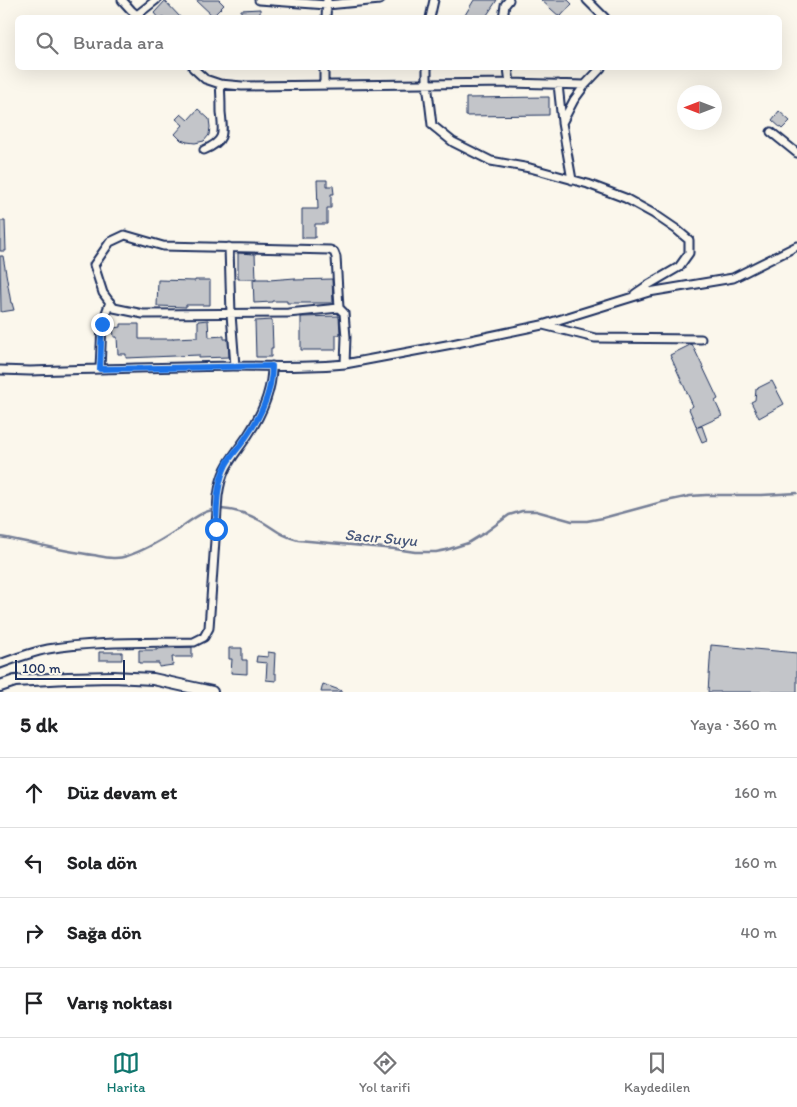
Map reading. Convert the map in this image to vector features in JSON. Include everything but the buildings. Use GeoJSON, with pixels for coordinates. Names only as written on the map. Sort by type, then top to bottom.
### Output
{"type":"FeatureCollection","features":[{"type":"Feature","properties":{"kind":"highway"},"geometry":{"type":"LineString","coordinates":[[0,686],[15,681],[113,677],[153,679],[212,692]]}},
{"type":"Feature","properties":{"kind":"street"},"geometry":{"type":"LineString","coordinates":[[122,0],[137,15]]}},
{"type":"Feature","properties":{"kind":"street"},"geometry":{"type":"LineString","coordinates":[[139,15],[156,0]]}},
{"type":"Feature","properties":{"kind":"street"},"geometry":{"type":"LineString","coordinates":[[259,0],[327,3],[380,0]]}},
{"type":"Feature","properties":{"kind":"street"},"geometry":{"type":"LineString","coordinates":[[431,15],[434,0]]}},
{"type":"Feature","properties":{"kind":"street"},"geometry":{"type":"LineString","coordinates":[[503,15],[505,5],[509,0]]}},
{"type":"Feature","properties":{"kind":"street"},"geometry":{"type":"LineString","coordinates":[[587,0],[601,15]]}},
{"type":"Feature","properties":{"kind":"street"},"geometry":{"type":"LineString","coordinates":[[195,70],[205,79],[220,84],[242,86],[510,82],[585,85]]}},
{"type":"Feature","properties":{"kind":"street"},"geometry":{"type":"LineString","coordinates":[[324,70],[324,85]]}},
{"type":"Feature","properties":{"kind":"street"},"geometry":{"type":"LineString","coordinates":[[428,70],[427,83],[432,125],[453,142],[491,161],[530,168],[625,198],[669,224],[689,240],[689,253],[679,267],[631,297]]}},
{"type":"Feature","properties":{"kind":"street"},"geometry":{"type":"LineString","coordinates":[[508,70],[510,82]]}},
{"type":"Feature","properties":{"kind":"street"},"geometry":{"type":"LineString","coordinates":[[562,123],[574,100],[598,70]]}},
{"type":"Feature","properties":{"kind":"street"},"geometry":{"type":"LineString","coordinates":[[204,150],[214,146],[221,137],[224,127],[220,84]]}},
{"type":"Feature","properties":{"kind":"street"},"geometry":{"type":"LineString","coordinates":[[558,84],[562,123],[572,180]]}},
{"type":"Feature","properties":{"kind":"street"},"geometry":{"type":"LineString","coordinates":[[771,132],[797,153]]}},
{"type":"Feature","properties":{"kind":"street"},"geometry":{"type":"LineString","coordinates":[[339,308],[288,313],[144,314],[114,308],[103,293],[94,265],[110,242],[125,235],[163,246],[330,250],[334,252],[336,257],[339,308],[344,314],[346,337],[345,364]]}},
{"type":"Feature","properties":{"kind":"street"},"geometry":{"type":"LineString","coordinates":[[0,370],[30,371],[345,364],[542,325],[649,292],[734,278],[797,246]]}},
{"type":"Feature","properties":{"kind":"street"},"geometry":{"type":"LineString","coordinates":[[229,247],[235,366]]}},
{"type":"Feature","properties":{"kind":"street"},"geometry":{"type":"LineString","coordinates":[[100,369],[102,324],[110,302]]}},
{"type":"Feature","properties":{"kind":"street"},"geometry":{"type":"LineString","coordinates":[[542,325],[596,338],[701,339]]}},
{"type":"Feature","properties":{"kind":"street"},"geometry":{"type":"LineString","coordinates":[[0,664],[47,650],[82,645],[194,642],[201,640],[209,628],[218,496],[221,480],[226,465],[253,427],[266,400],[272,366]]}},
{"type":"Feature","properties":{"kind":"waterway","name":"Sacır Suyu"},"geometry":{"type":"LineString","coordinates":[[0,537],[81,553],[119,558],[151,546],[208,511],[221,509],[237,511],[252,516],[283,534],[298,540],[415,552],[436,552],[468,543],[509,515],[522,511],[536,511],[572,521],[587,521],[690,496],[797,493]]}},
{"type":"Feature","properties":{"kind":"route"},"geometry":{"type":"LineString","coordinates":[[102,324],[100,369],[272,366],[272,376],[264,406],[248,436],[230,458],[223,472],[219,488],[216,529]]}}]}
